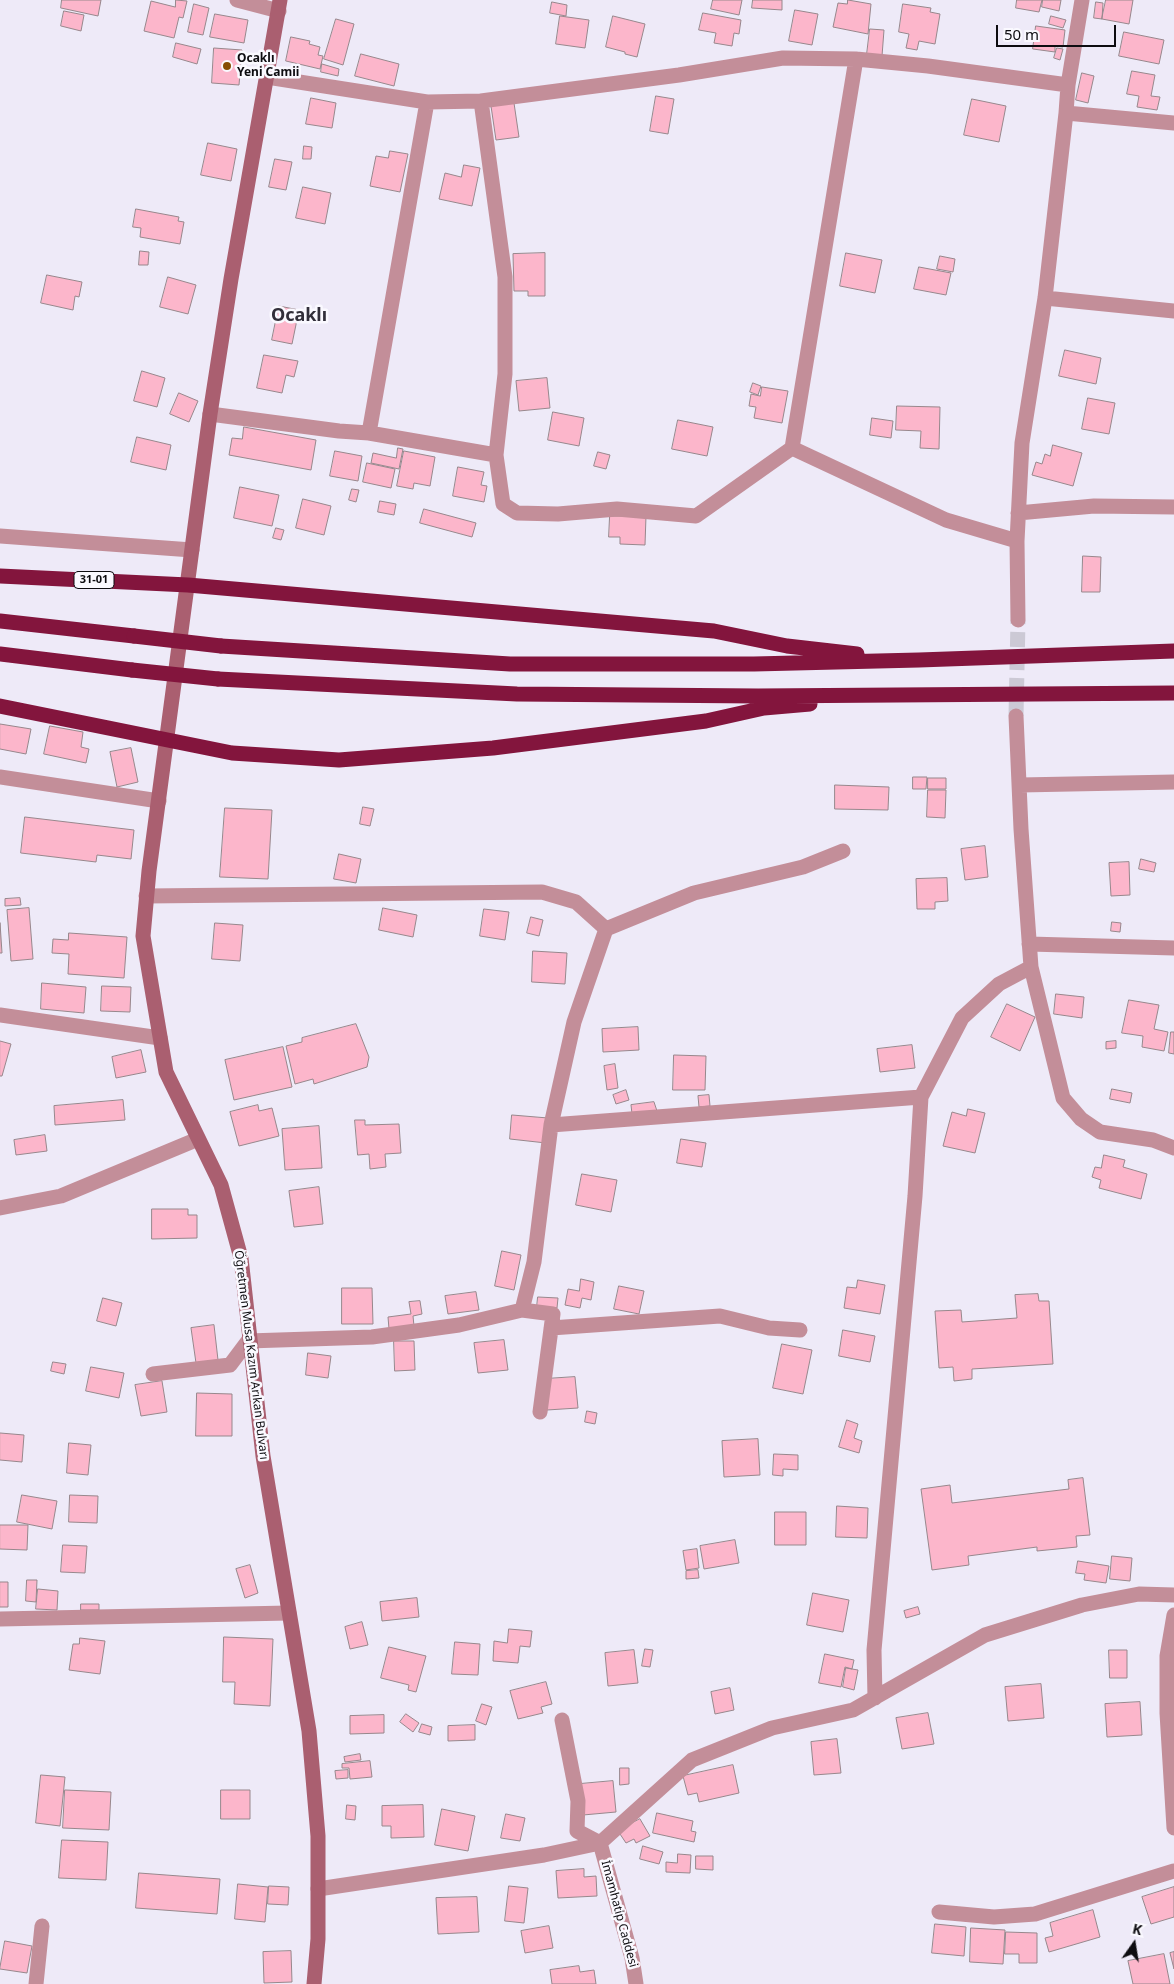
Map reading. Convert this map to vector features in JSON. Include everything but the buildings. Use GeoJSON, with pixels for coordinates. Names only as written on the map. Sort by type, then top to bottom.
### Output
{"type":"FeatureCollection","features":[{"type":"Feature","properties":{"kind":"highway","name":"31-01"},"geometry":{"type":"LineString","coordinates":[[0,576],[188,584]]}},
{"type":"Feature","properties":{"kind":"highway"},"geometry":{"type":"LineString","coordinates":[[188,584],[714,631],[787,646],[919,660]]}},
{"type":"Feature","properties":{"kind":"highway"},"geometry":{"type":"LineString","coordinates":[[0,621],[221,646],[510,664],[744,664],[1174,651]]}},
{"type":"Feature","properties":{"kind":"highway"},"geometry":{"type":"LineString","coordinates":[[0,654],[218,679],[516,694],[758,696],[1174,693]]}},
{"type":"Feature","properties":{"kind":"highway"},"geometry":{"type":"LineString","coordinates":[[0,706],[232,753],[339,760],[493,748],[706,721],[764,708],[926,695]]}},
{"type":"Feature","properties":{"kind":"street"},"geometry":{"type":"LineString","coordinates":[[237,0],[280,5]]}},
{"type":"Feature","properties":{"kind":"street"},"geometry":{"type":"LineString","coordinates":[[1018,620],[1017,541],[1022,442],[1045,298],[1068,85],[1082,0]]}},
{"type":"Feature","properties":{"kind":"street","name":"Öğretmen Musa Kazım Arıkan Bulvarı"},"geometry":{"type":"LineString","coordinates":[[280,5],[231,279],[210,414],[146,896],[143,936],[166,1072],[221,1185],[241,1258],[263,1456],[309,1731],[318,1836],[318,1939],[314,1984]]}},
{"type":"Feature","properties":{"kind":"street"},"geometry":{"type":"LineString","coordinates":[[267,77],[427,102],[481,101],[678,75],[783,58],[856,59],[928,66],[1068,85]]}},
{"type":"Feature","properties":{"kind":"street"},"geometry":{"type":"LineString","coordinates":[[481,101],[504,277],[505,374],[496,455],[502,504],[516,513],[558,514],[617,509],[696,516],[792,448],[856,59]]}},
{"type":"Feature","properties":{"kind":"street"},"geometry":{"type":"LineString","coordinates":[[369,433],[427,102]]}},
{"type":"Feature","properties":{"kind":"street"},"geometry":{"type":"LineString","coordinates":[[1066,113],[1174,123]]}},
{"type":"Feature","properties":{"kind":"street"},"geometry":{"type":"LineString","coordinates":[[1045,298],[1174,312]]}},
{"type":"Feature","properties":{"kind":"street"},"geometry":{"type":"LineString","coordinates":[[210,414],[338,431],[369,433],[496,455]]}},
{"type":"Feature","properties":{"kind":"street"},"geometry":{"type":"LineString","coordinates":[[792,448],[946,520],[1017,541]]}},
{"type":"Feature","properties":{"kind":"street"},"geometry":{"type":"LineString","coordinates":[[1018,513],[1094,506],[1174,507]]}},
{"type":"Feature","properties":{"kind":"street"},"geometry":{"type":"LineString","coordinates":[[0,536],[192,550]]}},
{"type":"Feature","properties":{"kind":"street"},"geometry":{"type":"LineString","coordinates":[[1016,716],[1021,829],[1031,967],[1063,1098],[1081,1119],[1100,1132],[1153,1140],[1174,1148]]}},
{"type":"Feature","properties":{"kind":"street"},"geometry":{"type":"LineString","coordinates":[[0,777],[159,801]]}},
{"type":"Feature","properties":{"kind":"street"},"geometry":{"type":"LineString","coordinates":[[1020,785],[1174,782]]}},
{"type":"Feature","properties":{"kind":"street"},"geometry":{"type":"LineString","coordinates":[[522,1310],[534,1262],[551,1125],[574,1022],[606,929],[694,893],[803,868],[843,851]]}},
{"type":"Feature","properties":{"kind":"street"},"geometry":{"type":"LineString","coordinates":[[146,896],[542,892],[576,902],[606,929]]}},
{"type":"Feature","properties":{"kind":"street"},"geometry":{"type":"LineString","coordinates":[[1029,944],[1174,948]]}},
{"type":"Feature","properties":{"kind":"street"},"geometry":{"type":"LineString","coordinates":[[875,1698],[874,1650],[915,1196],[921,1097],[962,1018],[999,984],[1031,967]]}},
{"type":"Feature","properties":{"kind":"street"},"geometry":{"type":"LineString","coordinates":[[0,1015],[160,1038]]}},
{"type":"Feature","properties":{"kind":"street"},"geometry":{"type":"LineString","coordinates":[[551,1125],[921,1097]]}},
{"type":"Feature","properties":{"kind":"street"},"geometry":{"type":"LineString","coordinates":[[0,1208],[61,1196],[198,1138]]}},
{"type":"Feature","properties":{"kind":"street"},"geometry":{"type":"LineString","coordinates":[[153,1374],[230,1365],[248,1340],[372,1337],[460,1325],[522,1310],[553,1314],[540,1412]]}},
{"type":"Feature","properties":{"kind":"street"},"geometry":{"type":"LineString","coordinates":[[551,1328],[720,1316],[769,1328],[800,1330]]}},
{"type":"Feature","properties":{"kind":"street"},"geometry":{"type":"LineString","coordinates":[[318,1888],[544,1855],[600,1844],[692,1760],[772,1728],[853,1710],[984,1635],[1082,1605],[1138,1594],[1174,1595]]}},
{"type":"Feature","properties":{"kind":"street"},"geometry":{"type":"LineString","coordinates":[[0,1619],[289,1613]]}},
{"type":"Feature","properties":{"kind":"street"},"geometry":{"type":"LineString","coordinates":[[1173,1623],[1168,1656],[1167,1713],[1174,1828]]}},
{"type":"Feature","properties":{"kind":"street"},"geometry":{"type":"LineString","coordinates":[[562,1720],[578,1801],[577,1831],[600,1844]]}},
{"type":"Feature","properties":{"kind":"street","name":"İmamhatip Caddesi"},"geometry":{"type":"LineString","coordinates":[[600,1844],[632,1958],[636,1984]]}},
{"type":"Feature","properties":{"kind":"street"},"geometry":{"type":"LineString","coordinates":[[939,1912],[994,1917],[1035,1914],[1174,1871]]}},
{"type":"Feature","properties":{"kind":"street"},"geometry":{"type":"LineString","coordinates":[[36,1984],[42,1926]]}},
{"type":"Feature","properties":{"kind":"tunnel"},"geometry":{"type":"LineString","coordinates":[[1016,716],[1018,620]]}},
{"type":"Feature","properties":{"kind":"place","name":"Ocaklı Yeni Camii"},"geometry":{"type":"Point","coordinates":[227,66]}},
{"type":"Feature","properties":{"kind":"district","name":"Ocaklı"},"geometry":{"type":"Point","coordinates":[299,316]}}]}
